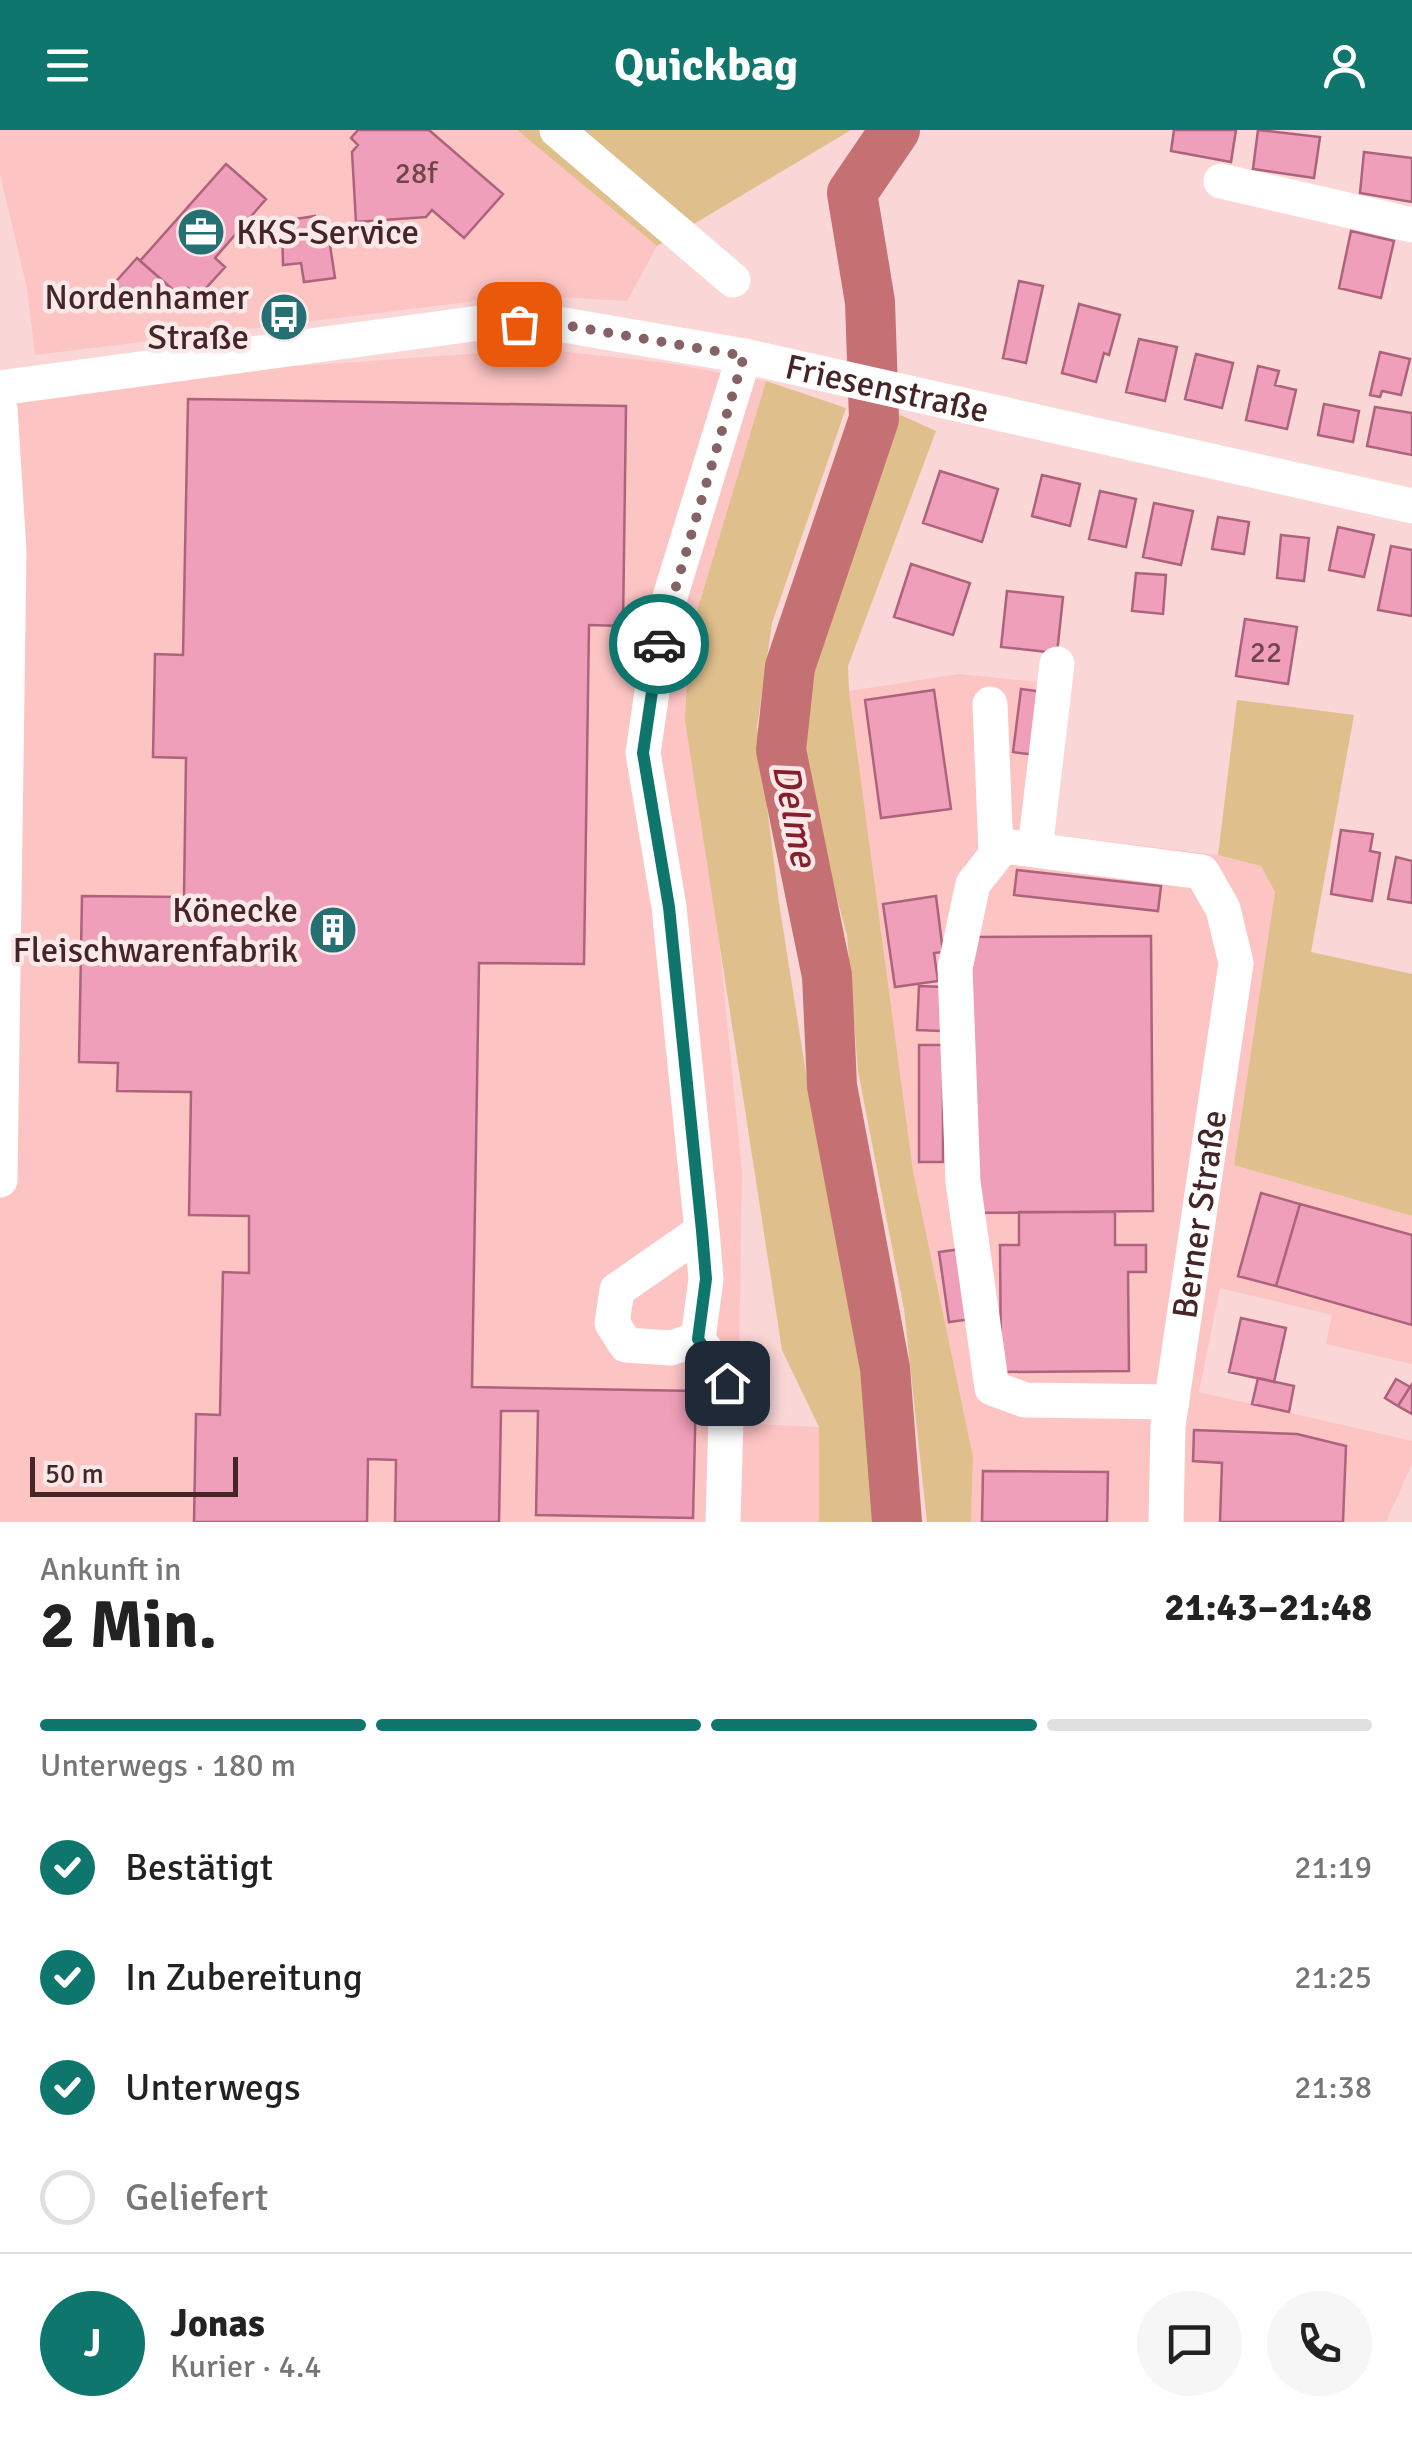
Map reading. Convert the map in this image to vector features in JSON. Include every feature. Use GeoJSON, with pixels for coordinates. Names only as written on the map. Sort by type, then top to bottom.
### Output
{"type":"FeatureCollection","features":[{"type":"Feature","properties":{"kind":"street"},"geometry":{"type":"LineString","coordinates":[[557,130],[733,280]]}},
{"type":"Feature","properties":{"kind":"street"},"geometry":{"type":"LineString","coordinates":[[1222,180],[1412,225]]}},
{"type":"Feature","properties":{"kind":"street","name":"Friesenstraße"},"geometry":{"type":"LineString","coordinates":[[0,388],[480,324],[558,324],[744,356],[1412,506]]}},
{"type":"Feature","properties":{"kind":"street"},"geometry":{"type":"LineString","coordinates":[[724,1522],[727,1383],[698,1339],[706,1279],[702,1231],[669,907],[643,753],[662,623],[744,356]]}},
{"type":"Feature","properties":{"kind":"street"},"geometry":{"type":"LineString","coordinates":[[0,409],[9,551],[0,1180]]}},
{"type":"Feature","properties":{"kind":"street"},"geometry":{"type":"LineString","coordinates":[[1057,664],[1035,849],[1003,846],[973,884],[955,968],[963,1182],[992,1388],[1025,1400],[1172,1402]]}},
{"type":"Feature","properties":{"kind":"street"},"geometry":{"type":"LineString","coordinates":[[990,704],[996,852]]}},
{"type":"Feature","properties":{"kind":"street","name":"Berner Straße"},"geometry":{"type":"LineString","coordinates":[[1035,849],[1202,872],[1224,909],[1236,963],[1172,1402],[1166,1522]]}},
{"type":"Feature","properties":{"kind":"street"},"geometry":{"type":"LineString","coordinates":[[698,1339],[671,1348],[626,1344],[612,1323],[617,1290],[702,1231]]}},
{"type":"Feature","properties":{"kind":"shaded area"},"geometry":{"type":"Polygon","coordinates":[[[0,130],[517,130],[657,246],[627,301],[524,295],[35,355],[27,288],[0,174],[0,130]]]}},
{"type":"Feature","properties":{"kind":"shaded area"},"geometry":{"type":"Polygon","coordinates":[[[517,130],[851,130],[657,246],[517,130]]]}},
{"type":"Feature","properties":{"kind":"shaded area"},"geometry":{"type":"Polygon","coordinates":[[[540,349],[667,363],[766,381],[689,638],[742,1172],[738,1423],[819,1427],[819,1522],[0,1522],[0,375],[17,386],[540,349]]]}},
{"type":"Feature","properties":{"kind":"shaded area"},"geometry":{"type":"Polygon","coordinates":[[[766,381],[846,408],[772,623],[757,727],[808,1086],[884,1498],[880,1522],[819,1522],[819,1427],[782,1350],[685,720],[689,638],[766,381]]]}},
{"type":"Feature","properties":{"kind":"shaded area"},"geometry":{"type":"Polygon","coordinates":[[[898,414],[936,431],[848,666],[849,691],[913,1171],[973,1456],[971,1522],[927,1522],[904,1309],[858,1071],[847,935],[798,758],[808,666],[898,414]]]}},
{"type":"Feature","properties":{"kind":"shaded area"},"geometry":{"type":"Polygon","coordinates":[[[959,674],[1049,683],[1030,832],[1218,855],[1261,866],[1275,892],[1234,1165],[1412,1216],[1412,1364],[1326,1344],[1332,1315],[1220,1288],[1199,1392],[1412,1441],[1412,1464],[1386,1522],[971,1522],[973,1455],[913,1171],[849,691],[959,674]]]}},
{"type":"Feature","properties":{"kind":"shaded area"},"geometry":{"type":"Polygon","coordinates":[[[1237,700],[1354,715],[1311,952],[1412,974],[1412,1216],[1234,1165],[1275,892],[1261,866],[1218,855],[1237,700]]]}},
{"type":"Feature","properties":{"kind":"building"},"geometry":{"type":"Polygon","coordinates":[[[358,130],[429,130],[503,194],[464,238],[432,210],[426,217],[356,222],[352,152],[358,145],[351,138],[358,130]]]}},
{"type":"Feature","properties":{"kind":"building"},"geometry":{"type":"Polygon","coordinates":[[[1174,130],[1236,130],[1231,162],[1171,151],[1174,130]]]}},
{"type":"Feature","properties":{"kind":"building"},"geometry":{"type":"Polygon","coordinates":[[[1258,130],[1320,137],[1314,178],[1253,169],[1258,130]]]}},
{"type":"Feature","properties":{"kind":"building"},"geometry":{"type":"Polygon","coordinates":[[[1364,152],[1412,158],[1412,202],[1360,193],[1364,152]]]}},
{"type":"Feature","properties":{"kind":"building"},"geometry":{"type":"Polygon","coordinates":[[[226,164],[266,199],[215,258],[225,267],[198,297],[188,288],[180,296],[140,261],[226,164]]]}},
{"type":"Feature","properties":{"kind":"building"},"geometry":{"type":"Polygon","coordinates":[[[315,216],[317,233],[328,232],[335,278],[304,282],[301,263],[283,265],[282,221],[315,216]]]}},
{"type":"Feature","properties":{"kind":"building"},"geometry":{"type":"Polygon","coordinates":[[[1351,231],[1394,241],[1381,298],[1339,288],[1351,231]]]}},
{"type":"Feature","properties":{"kind":"building"},"geometry":{"type":"Polygon","coordinates":[[[137,258],[180,296],[92,308],[137,258]]]}},
{"type":"Feature","properties":{"kind":"building"},"geometry":{"type":"Polygon","coordinates":[[[1019,281],[1043,286],[1026,363],[1003,358],[1019,281]]]}},
{"type":"Feature","properties":{"kind":"building"},"geometry":{"type":"Polygon","coordinates":[[[1079,304],[1120,315],[1109,355],[1104,353],[1096,382],[1062,373],[1079,304]]]}},
{"type":"Feature","properties":{"kind":"building"},"geometry":{"type":"Polygon","coordinates":[[[1139,339],[1177,347],[1165,401],[1126,392],[1139,339]]]}},
{"type":"Feature","properties":{"kind":"building"},"geometry":{"type":"Polygon","coordinates":[[[1380,352],[1410,359],[1401,395],[1382,391],[1380,397],[1370,395],[1380,352]]]}},
{"type":"Feature","properties":{"kind":"building"},"geometry":{"type":"Polygon","coordinates":[[[1196,354],[1233,363],[1222,408],[1185,399],[1196,354]]]}},
{"type":"Feature","properties":{"kind":"building"},"geometry":{"type":"Polygon","coordinates":[[[1258,366],[1279,371],[1275,385],[1296,390],[1287,429],[1246,420],[1258,366]]]}},
{"type":"Feature","properties":{"kind":"building","name":"Könecke Fleischwarenfabrik"},"geometry":{"type":"Polygon","coordinates":[[[188,399],[626,406],[623,626],[589,625],[584,964],[479,963],[472,1387],[696,1391],[693,1518],[536,1515],[538,1411],[501,1411],[499,1522],[395,1522],[396,1460],[368,1459],[367,1522],[194,1522],[196,1414],[220,1415],[223,1272],[249,1273],[249,1216],[189,1215],[191,1092],[117,1091],[118,1063],[79,1062],[82,896],[184,897],[186,758],[153,757],[155,654],[183,655],[188,399]]]}},
{"type":"Feature","properties":{"kind":"building"},"geometry":{"type":"Polygon","coordinates":[[[1324,404],[1359,411],[1353,442],[1318,435],[1324,404]]]}},
{"type":"Feature","properties":{"kind":"building"},"geometry":{"type":"Polygon","coordinates":[[[1375,407],[1412,413],[1412,455],[1367,446],[1375,407]]]}},
{"type":"Feature","properties":{"kind":"building"},"geometry":{"type":"Polygon","coordinates":[[[940,471],[998,489],[982,542],[923,523],[940,471]]]}},
{"type":"Feature","properties":{"kind":"building"},"geometry":{"type":"Polygon","coordinates":[[[1042,475],[1080,484],[1070,526],[1032,516],[1042,475]]]}},
{"type":"Feature","properties":{"kind":"building"},"geometry":{"type":"Polygon","coordinates":[[[1100,491],[1136,499],[1126,547],[1089,539],[1100,491]]]}},
{"type":"Feature","properties":{"kind":"building"},"geometry":{"type":"Polygon","coordinates":[[[1154,503],[1193,511],[1181,565],[1143,557],[1154,503]]]}},
{"type":"Feature","properties":{"kind":"building"},"geometry":{"type":"Polygon","coordinates":[[[1218,517],[1249,522],[1244,554],[1212,549],[1218,517]]]}},
{"type":"Feature","properties":{"kind":"building"},"geometry":{"type":"Polygon","coordinates":[[[1338,527],[1374,535],[1364,577],[1329,570],[1338,527]]]}},
{"type":"Feature","properties":{"kind":"building"},"geometry":{"type":"Polygon","coordinates":[[[1281,535],[1309,538],[1304,581],[1277,578],[1281,535]]]}},
{"type":"Feature","properties":{"kind":"building"},"geometry":{"type":"Polygon","coordinates":[[[1391,546],[1412,550],[1412,616],[1378,610],[1391,546]]]}},
{"type":"Feature","properties":{"kind":"building"},"geometry":{"type":"Polygon","coordinates":[[[911,564],[970,583],[953,635],[894,617],[911,564]]]}},
{"type":"Feature","properties":{"kind":"building"},"geometry":{"type":"Polygon","coordinates":[[[1136,573],[1166,575],[1163,614],[1132,611],[1136,573]]]}},
{"type":"Feature","properties":{"kind":"building"},"geometry":{"type":"Polygon","coordinates":[[[1007,591],[1063,597],[1057,653],[1001,647],[1007,591]]]}},
{"type":"Feature","properties":{"kind":"building"},"geometry":{"type":"Polygon","coordinates":[[[1245,619],[1297,627],[1288,684],[1236,676],[1245,619]]]}},
{"type":"Feature","properties":{"kind":"building"},"geometry":{"type":"Polygon","coordinates":[[[1021,689],[1044,692],[1036,755],[1013,752],[1021,689]]]}},
{"type":"Feature","properties":{"kind":"building"},"geometry":{"type":"Polygon","coordinates":[[[934,690],[951,809],[881,818],[865,700],[934,690]]]}},
{"type":"Feature","properties":{"kind":"building"},"geometry":{"type":"Polygon","coordinates":[[[1341,830],[1373,834],[1370,851],[1380,853],[1372,901],[1331,894],[1341,830]]]}},
{"type":"Feature","properties":{"kind":"building"},"geometry":{"type":"Polygon","coordinates":[[[1396,857],[1412,861],[1412,903],[1388,899],[1396,857]]]}},
{"type":"Feature","properties":{"kind":"building"},"geometry":{"type":"Polygon","coordinates":[[[1017,870],[1161,886],[1158,911],[1014,895],[1017,870]]]}},
{"type":"Feature","properties":{"kind":"building"},"geometry":{"type":"Polygon","coordinates":[[[936,896],[943,952],[934,953],[938,981],[895,987],[883,904],[936,896]]]}},
{"type":"Feature","properties":{"kind":"building"},"geometry":{"type":"Polygon","coordinates":[[[1151,936],[1153,1211],[972,1213],[970,937],[1151,936]]]}},
{"type":"Feature","properties":{"kind":"building"},"geometry":{"type":"Polygon","coordinates":[[[919,986],[943,987],[941,1031],[917,1030],[919,986]]]}},
{"type":"Feature","properties":{"kind":"building"},"geometry":{"type":"Polygon","coordinates":[[[919,1045],[943,1045],[943,1162],[919,1162],[919,1045]]]}},
{"type":"Feature","properties":{"kind":"building"},"geometry":{"type":"Polygon","coordinates":[[[1261,1193],[1300,1204],[1276,1286],[1238,1276],[1261,1193]]]}},
{"type":"Feature","properties":{"kind":"building"},"geometry":{"type":"Polygon","coordinates":[[[1300,1204],[1412,1235],[1412,1325],[1276,1286],[1300,1204]]]}},
{"type":"Feature","properties":{"kind":"building"},"geometry":{"type":"Polygon","coordinates":[[[1019,1212],[1115,1212],[1115,1245],[1146,1245],[1146,1272],[1128,1272],[1129,1371],[1001,1372],[1000,1245],[1019,1245],[1019,1212]]]}},
{"type":"Feature","properties":{"kind":"building"},"geometry":{"type":"Polygon","coordinates":[[[961,1249],[972,1319],[949,1322],[939,1252],[961,1249]]]}},
{"type":"Feature","properties":{"kind":"building"},"geometry":{"type":"Polygon","coordinates":[[[1241,1318],[1286,1328],[1274,1382],[1229,1372],[1241,1318]]]}},
{"type":"Feature","properties":{"kind":"building"},"geometry":{"type":"Polygon","coordinates":[[[1258,1378],[1294,1386],[1289,1412],[1252,1404],[1258,1378]]]}},
{"type":"Feature","properties":{"kind":"building"},"geometry":{"type":"Polygon","coordinates":[[[1396,1379],[1410,1387],[1398,1406],[1385,1398],[1396,1379]]]}},
{"type":"Feature","properties":{"kind":"building"},"geometry":{"type":"Polygon","coordinates":[[[1412,1384],[1412,1414],[1398,1406],[1412,1384]]]}},
{"type":"Feature","properties":{"kind":"building"},"geometry":{"type":"Polygon","coordinates":[[[1194,1430],[1297,1434],[1346,1446],[1343,1522],[1220,1522],[1222,1463],[1193,1461],[1194,1430]]]}},
{"type":"Feature","properties":{"kind":"building"},"geometry":{"type":"Polygon","coordinates":[[[983,1471],[1108,1472],[1107,1522],[982,1522],[983,1471]]]}},
{"type":"Feature","properties":{"kind":"waterway","name":"Delme"},"geometry":{"type":"LineString","coordinates":[[895,130],[852,193],[870,302],[874,419],[790,667],[781,750],[827,976],[832,1086],[885,1368],[897,1522]]}},
{"type":"Feature","properties":{"kind":"way so far"},"geometry":{"type":"LineString","coordinates":[[519,324],[558,324],[744,356],[662,623],[659,644]]}},
{"type":"Feature","properties":{"kind":"place","name":"KKS-Service"},"geometry":{"type":"Point","coordinates":[201,232]}},
{"type":"Feature","properties":{"kind":"place","name":"Nordenhamer Straße"},"geometry":{"type":"Point","coordinates":[284,317]}},
{"type":"Feature","properties":{"kind":"place","name":"Könecke Fleischwarenfabrik"},"geometry":{"type":"Point","coordinates":[333,930]}},
{"type":"Feature","properties":{"kind":"route"},"geometry":{"type":"LineString","coordinates":[[659,644],[643,753],[669,907],[702,1231],[706,1279],[698,1339],[727,1383]]}}]}
